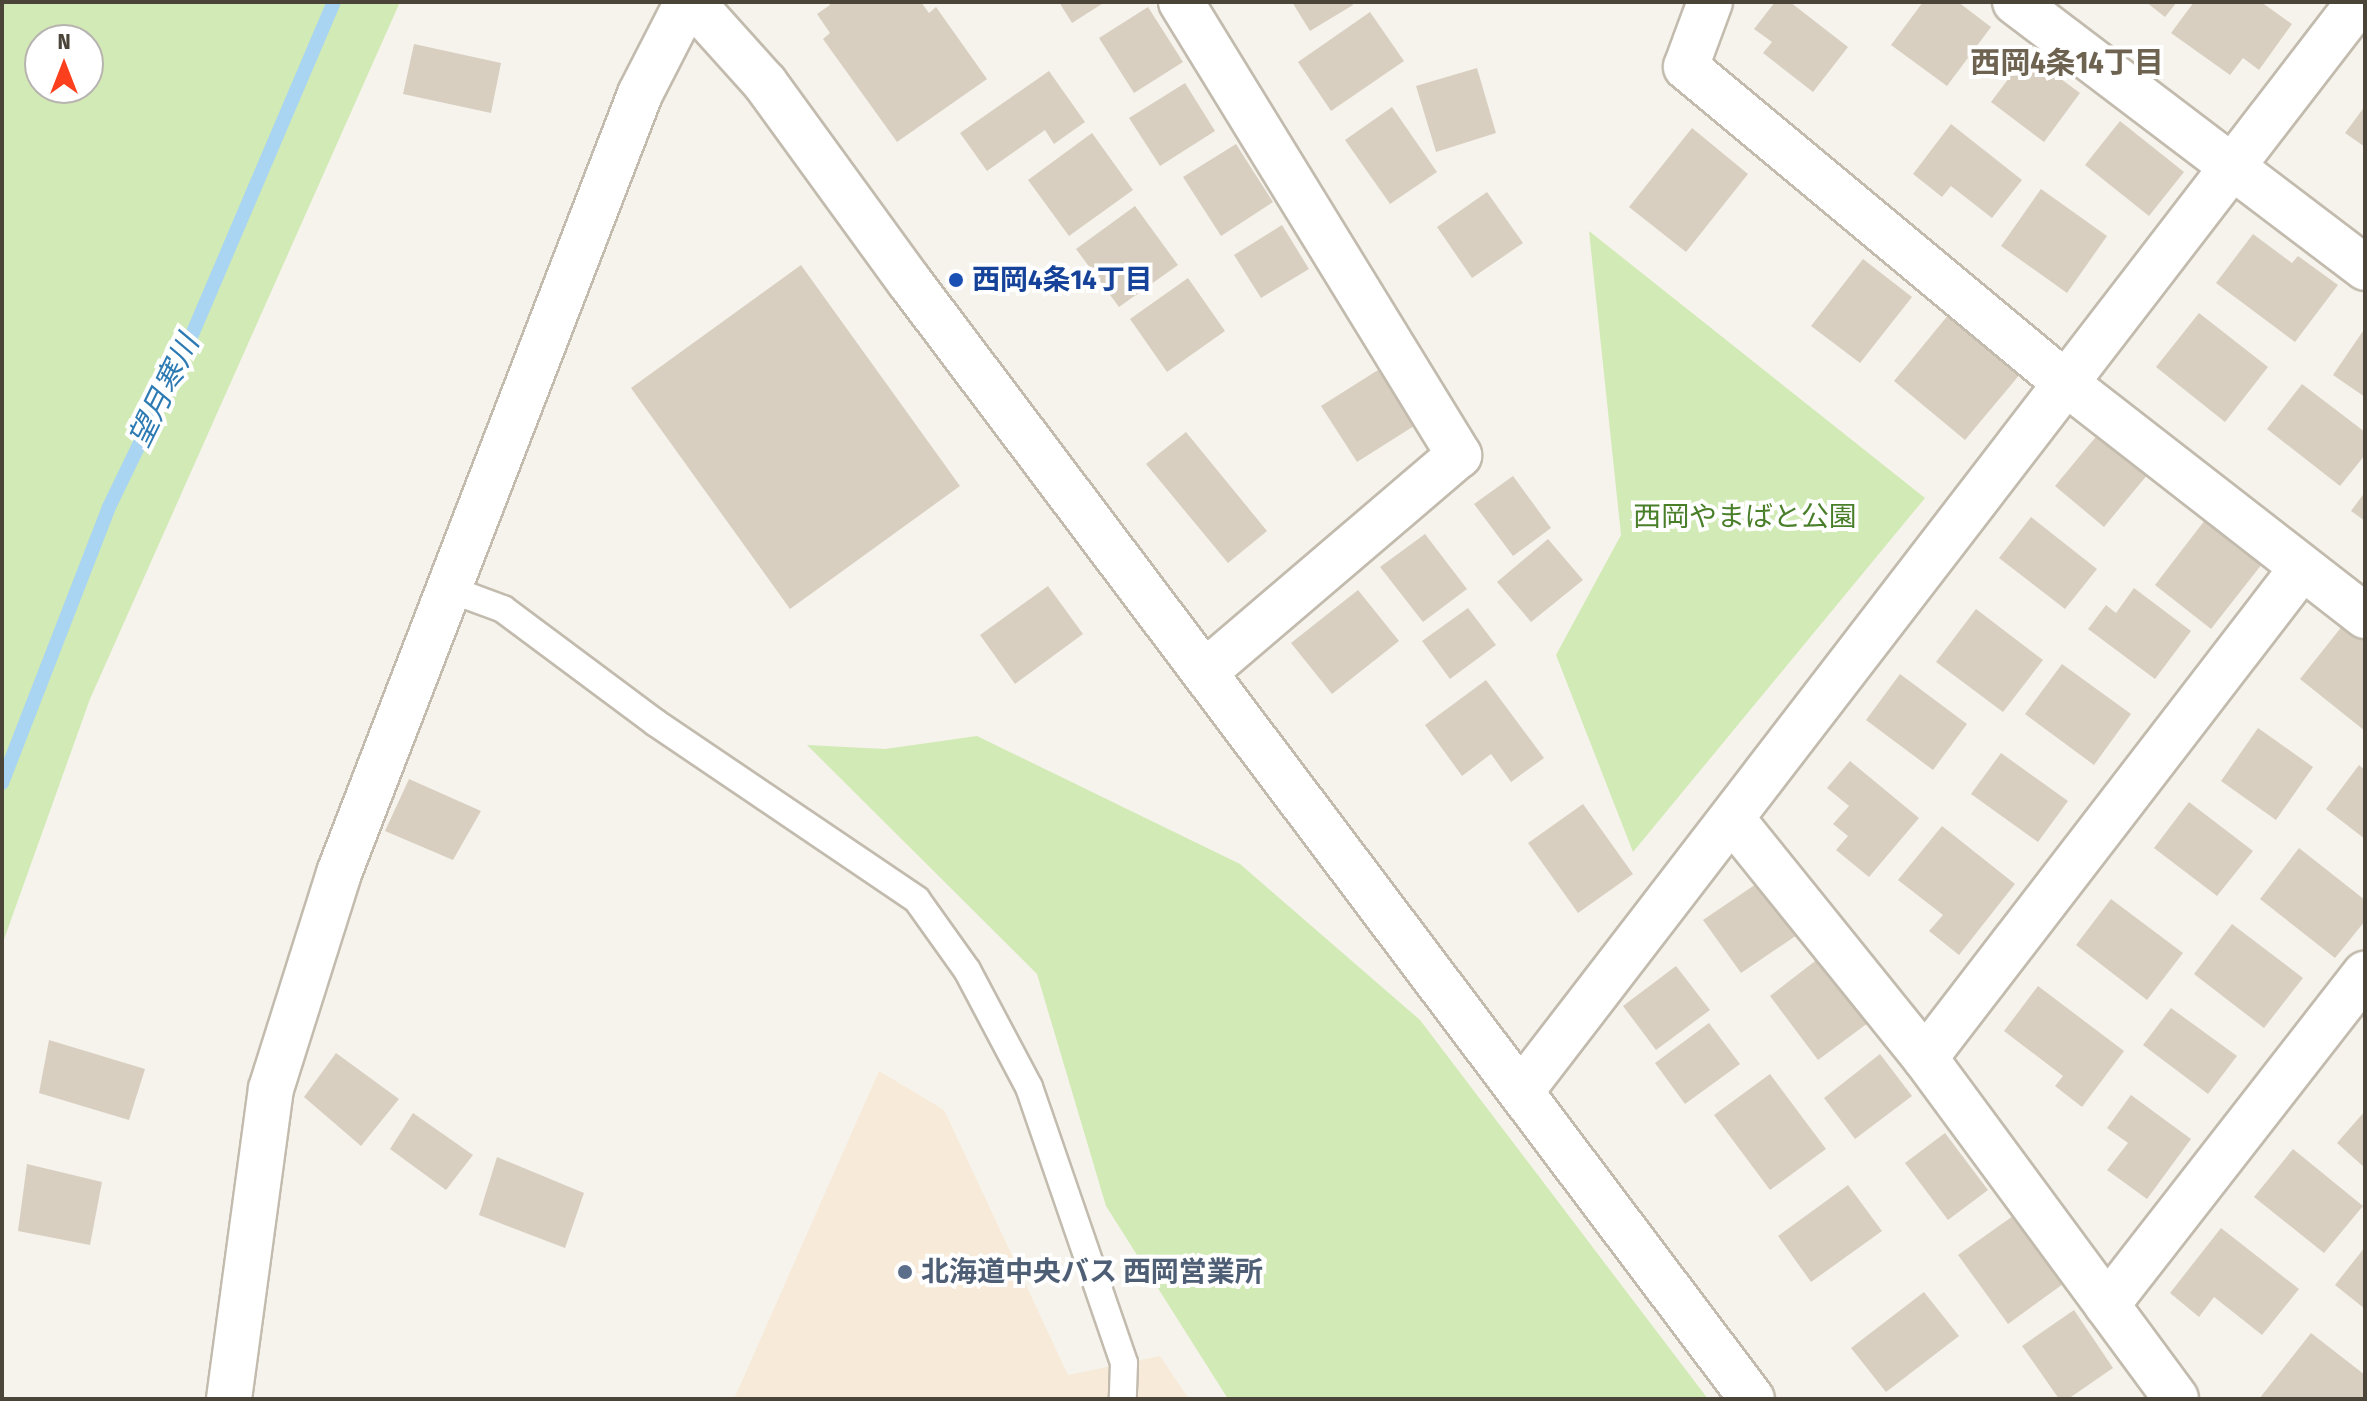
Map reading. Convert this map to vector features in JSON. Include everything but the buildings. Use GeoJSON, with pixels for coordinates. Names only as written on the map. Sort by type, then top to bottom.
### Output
{"type":"FeatureCollection","features":[{"type":"Feature","properties":{"kind":"street"},"geometry":{"type":"LineString","coordinates":[[229,1399],[271,1089],[339,873],[640,94],[689,2],[765,83],[1204,673],[1522,1090],[1752,1399]]}},
{"type":"Feature","properties":{"kind":"street"},"geometry":{"type":"LineString","coordinates":[[1710,2],[1686,67],[2067,384],[2365,616]]}},
{"type":"Feature","properties":{"kind":"street"},"geometry":{"type":"LineString","coordinates":[[2015,2],[2365,268]]}},
{"type":"Feature","properties":{"kind":"street"},"geometry":{"type":"LineString","coordinates":[[1522,1090],[1733,820],[2359,2]]}},
{"type":"Feature","properties":{"kind":"street"},"geometry":{"type":"LineString","coordinates":[[1189,6],[1459,455],[1204,673]]}},
{"type":"Feature","properties":{"kind":"street"},"geometry":{"type":"LineString","coordinates":[[1925,1058],[2302,568]]}},
{"type":"Feature","properties":{"kind":"street"},"geometry":{"type":"LineString","coordinates":[[1733,820],[1925,1058],[2176,1399]]}},
{"type":"Feature","properties":{"kind":"street"},"geometry":{"type":"LineString","coordinates":[[2107,1305],[2365,973]]}},
{"type":"Feature","properties":{"kind":"lane"},"geometry":{"type":"LineString","coordinates":[[449,589],[503,609],[656,723],[917,900],[967,970],[1029,1087],[1124,1363],[1123,1399]]}},
{"type":"Feature","properties":{"kind":"shaded area","name":"北海道中央バス 西岡営業所"},"geometry":{"type":"Polygon","coordinates":[[[879,1071],[944,1110],[1068,1375],[1160,1356],[1189,1399],[734,1399],[879,1071]]]}},
{"type":"Feature","properties":{"kind":"green space"},"geometry":{"type":"Polygon","coordinates":[[[2,2],[400,2],[90,699],[2,945],[2,2]]]}},
{"type":"Feature","properties":{"kind":"green space","name":"西岡やまばと公園"},"geometry":{"type":"Polygon","coordinates":[[[1589,231],[1925,498],[1633,852],[1556,655],[1621,535],[1589,231]]]}},
{"type":"Feature","properties":{"kind":"green space"},"geometry":{"type":"Polygon","coordinates":[[[977,736],[1240,864],[1420,1020],[1708,1399],[1228,1399],[1106,1206],[1037,974],[807,745],[885,749],[977,736]]]}},
{"type":"Feature","properties":{"kind":"waterway","name":"望月寒川"},"geometry":{"type":"LineString","coordinates":[[2,783],[109,507],[191,337],[334,2]]}},
{"type":"Feature","properties":{"kind":"place","name":"西岡4条14丁目"},"geometry":{"type":"Point","coordinates":[956,280]}},
{"type":"Feature","properties":{"kind":"place","name":"北海道中央バス 西岡営業所"},"geometry":{"type":"Point","coordinates":[905,1272]}},
{"type":"Feature","properties":{"kind":"district","name":"西岡4条14丁目"},"geometry":{"type":"Point","coordinates":[2067,63]}}]}
